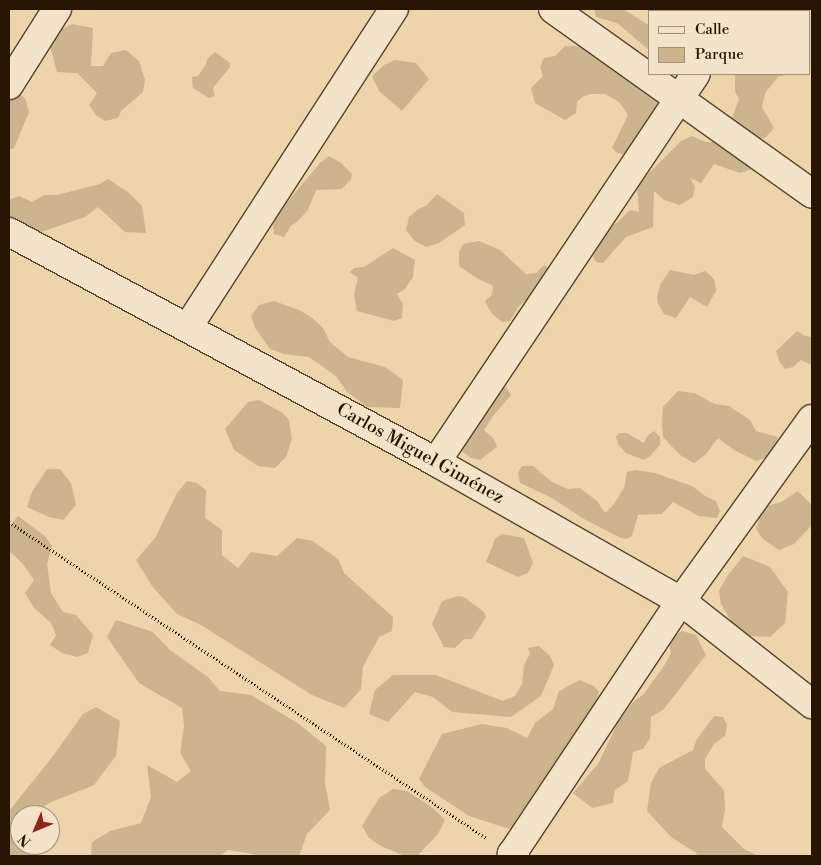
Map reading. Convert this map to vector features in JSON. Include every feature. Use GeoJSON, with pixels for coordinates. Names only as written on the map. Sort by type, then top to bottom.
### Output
{"type":"FeatureCollection","features":[{"type":"Feature","properties":{"kind":"street"},"geometry":{"type":"LineString","coordinates":[[9,85],[57,9]]}},
{"type":"Feature","properties":{"kind":"street"},"geometry":{"type":"LineString","coordinates":[[188,327],[394,9]]}},
{"type":"Feature","properties":{"kind":"street"},"geometry":{"type":"LineString","coordinates":[[553,9],[812,194]]}},
{"type":"Feature","properties":{"kind":"street"},"geometry":{"type":"LineString","coordinates":[[436,462],[695,75]]}},
{"type":"Feature","properties":{"kind":"street","name":"Carlos Miguel Giménez"},"geometry":{"type":"LineString","coordinates":[[9,232],[436,462],[680,601],[812,704]]}},
{"type":"Feature","properties":{"kind":"street"},"geometry":{"type":"LineString","coordinates":[[513,855],[680,601],[812,419]]}},
{"type":"Feature","properties":{"kind":"path"},"geometry":{"type":"LineString","coordinates":[[9,522],[513,855]]}},
{"type":"Feature","properties":{"kind":"green space"},"geometry":{"type":"Polygon","coordinates":[[[594,9],[623,9],[648,25],[648,49],[617,23],[596,17],[594,9]]]}},
{"type":"Feature","properties":{"kind":"green space"},"geometry":{"type":"Polygon","coordinates":[[[72,24],[93,28],[91,66],[103,66],[111,53],[126,50],[139,61],[145,80],[143,92],[121,111],[118,118],[105,121],[96,115],[89,105],[97,93],[77,73],[57,72],[49,42],[58,31],[72,24]]]}},
{"type":"Feature","properties":{"kind":"green space"},"geometry":{"type":"Polygon","coordinates":[[[565,46],[577,46],[588,50],[658,102],[672,124],[634,156],[617,153],[612,148],[628,115],[619,102],[605,94],[590,94],[582,97],[577,102],[576,113],[565,120],[535,103],[531,88],[543,76],[540,67],[544,58],[555,56],[565,46]]]}},
{"type":"Feature","properties":{"kind":"green space"},"geometry":{"type":"Polygon","coordinates":[[[215,52],[230,63],[230,67],[213,88],[215,96],[209,98],[193,88],[192,77],[198,76],[208,58],[215,52]]]}},
{"type":"Feature","properties":{"kind":"green space"},"geometry":{"type":"Polygon","coordinates":[[[395,60],[416,63],[429,79],[402,111],[379,91],[372,76],[384,65],[395,60]]]}},
{"type":"Feature","properties":{"kind":"green space"},"geometry":{"type":"Polygon","coordinates":[[[735,75],[785,75],[778,77],[765,93],[762,107],[774,128],[765,138],[756,138],[732,118],[739,99],[735,92],[735,75]]]}},
{"type":"Feature","properties":{"kind":"green space"},"geometry":{"type":"Polygon","coordinates":[[[9,88],[25,98],[29,112],[14,148],[9,150],[9,88]]]}},
{"type":"Feature","properties":{"kind":"green space"},"geometry":{"type":"Polygon","coordinates":[[[692,136],[706,142],[716,142],[747,160],[752,169],[740,173],[714,164],[701,183],[690,178],[695,187],[693,197],[680,205],[664,200],[654,191],[653,227],[626,237],[603,263],[596,262],[588,247],[595,235],[618,222],[630,210],[639,212],[637,185],[681,141],[692,136]]]}},
{"type":"Feature","properties":{"kind":"green space"},"geometry":{"type":"Polygon","coordinates":[[[329,156],[341,163],[352,174],[351,179],[342,189],[316,190],[308,210],[291,226],[284,237],[274,234],[273,225],[277,214],[321,162],[329,156]]]}},
{"type":"Feature","properties":{"kind":"green space"},"geometry":{"type":"Polygon","coordinates":[[[108,179],[128,192],[142,206],[146,233],[125,232],[98,207],[85,217],[38,233],[14,220],[9,215],[9,200],[19,196],[32,202],[45,195],[57,195],[100,184],[108,179]]]}},
{"type":"Feature","properties":{"kind":"green space"},"geometry":{"type":"Polygon","coordinates":[[[437,194],[464,213],[465,225],[439,243],[426,247],[415,241],[406,230],[409,217],[418,209],[426,206],[437,194]]]}},
{"type":"Feature","properties":{"kind":"green space"},"geometry":{"type":"Polygon","coordinates":[[[479,241],[500,250],[526,274],[536,273],[544,265],[553,272],[532,304],[526,300],[519,306],[510,321],[502,322],[492,314],[485,301],[492,295],[493,286],[459,266],[459,252],[463,244],[479,241]]]}},
{"type":"Feature","properties":{"kind":"green space"},"geometry":{"type":"Polygon","coordinates":[[[393,248],[415,260],[413,277],[404,290],[397,294],[403,304],[402,318],[394,321],[357,311],[354,294],[358,278],[350,272],[354,268],[364,267],[393,248]]]}},
{"type":"Feature","properties":{"kind":"green space"},"geometry":{"type":"Polygon","coordinates":[[[670,270],[694,275],[705,271],[711,276],[715,281],[716,291],[707,307],[690,297],[676,318],[664,314],[658,304],[657,297],[661,283],[670,270]]]}},
{"type":"Feature","properties":{"kind":"green space"},"geometry":{"type":"Polygon","coordinates":[[[274,301],[299,310],[311,317],[323,328],[330,342],[348,357],[385,367],[403,380],[400,408],[367,407],[346,391],[336,376],[309,357],[284,354],[270,349],[255,328],[251,316],[259,305],[274,301]]]}},
{"type":"Feature","properties":{"kind":"green space"},"geometry":{"type":"Polygon","coordinates":[[[797,331],[805,336],[812,337],[812,365],[801,360],[793,367],[785,369],[779,361],[776,351],[797,331]]]}},
{"type":"Feature","properties":{"kind":"green space"},"geometry":{"type":"Polygon","coordinates":[[[506,387],[511,395],[484,430],[494,439],[497,447],[480,460],[471,458],[459,449],[497,389],[506,387]]]}},
{"type":"Feature","properties":{"kind":"green space"},"geometry":{"type":"Polygon","coordinates":[[[678,391],[694,393],[715,404],[729,406],[750,420],[756,431],[778,437],[774,455],[756,461],[734,450],[718,438],[706,454],[694,463],[680,455],[663,437],[662,422],[663,407],[678,391]]]}},
{"type":"Feature","properties":{"kind":"green space"},"geometry":{"type":"Polygon","coordinates":[[[259,400],[283,413],[289,420],[292,439],[286,457],[275,468],[258,466],[234,450],[225,429],[248,402],[259,400]]]}},
{"type":"Feature","properties":{"kind":"green space"},"geometry":{"type":"Polygon","coordinates":[[[654,431],[660,437],[660,445],[644,460],[626,453],[618,444],[616,437],[619,433],[627,433],[644,443],[647,436],[654,431]]]}},
{"type":"Feature","properties":{"kind":"green space"},"geometry":{"type":"Polygon","coordinates":[[[522,466],[533,466],[552,482],[568,489],[580,488],[597,501],[605,513],[614,504],[624,488],[627,472],[635,470],[655,473],[692,486],[705,496],[716,501],[720,511],[717,518],[699,516],[673,502],[662,514],[638,515],[632,536],[627,539],[621,538],[584,519],[552,498],[520,483],[518,473],[522,466]]]}},
{"type":"Feature","properties":{"kind":"green space"},"geometry":{"type":"Polygon","coordinates":[[[47,469],[60,469],[71,483],[76,505],[63,520],[49,517],[27,507],[32,492],[47,469]]]}},
{"type":"Feature","properties":{"kind":"green space"},"geometry":{"type":"Polygon","coordinates":[[[187,481],[197,483],[206,490],[205,518],[222,530],[222,555],[238,568],[251,552],[277,556],[297,538],[313,541],[339,560],[344,573],[393,617],[392,631],[379,637],[363,667],[361,689],[344,708],[312,695],[201,625],[177,614],[152,586],[136,560],[155,538],[177,493],[187,481]]]}},
{"type":"Feature","properties":{"kind":"green space"},"geometry":{"type":"Polygon","coordinates":[[[798,491],[812,505],[812,525],[794,544],[779,550],[763,539],[756,529],[763,507],[781,502],[798,491]]]}},
{"type":"Feature","properties":{"kind":"green space"},"geometry":{"type":"Polygon","coordinates":[[[18,516],[45,536],[52,546],[47,564],[51,593],[63,612],[76,615],[93,635],[88,653],[77,657],[62,653],[50,645],[56,635],[51,623],[34,608],[25,593],[34,580],[22,563],[9,551],[9,527],[18,516]]]}},
{"type":"Feature","properties":{"kind":"green space"},"geometry":{"type":"Polygon","coordinates":[[[502,534],[524,538],[533,563],[528,573],[518,577],[486,562],[495,539],[502,534]]]}},
{"type":"Feature","properties":{"kind":"green space"},"geometry":{"type":"Polygon","coordinates":[[[743,556],[770,567],[788,592],[785,623],[770,637],[750,636],[734,626],[721,604],[719,591],[726,578],[743,556]]]}},
{"type":"Feature","properties":{"kind":"green space"},"geometry":{"type":"Polygon","coordinates":[[[458,596],[464,597],[484,612],[486,617],[472,639],[464,639],[455,648],[444,647],[432,624],[442,601],[458,596]]]}},
{"type":"Feature","properties":{"kind":"green space"},"geometry":{"type":"Polygon","coordinates":[[[116,620],[153,632],[170,650],[208,677],[220,691],[251,695],[299,724],[326,746],[325,783],[330,810],[307,834],[299,856],[255,856],[253,854],[228,850],[220,856],[91,856],[92,842],[110,831],[141,823],[151,797],[147,765],[177,782],[191,771],[180,753],[184,726],[182,708],[139,683],[107,637],[116,620]]]}},
{"type":"Feature","properties":{"kind":"green space"},"geometry":{"type":"Polygon","coordinates":[[[682,631],[696,635],[706,655],[663,710],[651,717],[650,738],[643,749],[633,752],[628,781],[615,790],[613,803],[592,808],[573,793],[598,764],[619,720],[635,700],[643,695],[664,666],[671,653],[668,640],[682,631]]]}},
{"type":"Feature","properties":{"kind":"green space"},"geometry":{"type":"Polygon","coordinates":[[[539,646],[550,656],[554,665],[541,696],[511,717],[452,712],[433,697],[415,692],[388,722],[369,714],[375,690],[393,675],[436,675],[503,701],[515,696],[522,684],[524,665],[530,654],[528,648],[539,646]]]}},
{"type":"Feature","properties":{"kind":"green space"},"geometry":{"type":"Polygon","coordinates":[[[580,680],[594,686],[599,692],[596,706],[512,830],[469,816],[425,787],[419,779],[442,734],[482,724],[507,728],[527,738],[535,723],[553,709],[559,691],[580,680]]]}},
{"type":"Feature","properties":{"kind":"green space"},"geometry":{"type":"Polygon","coordinates":[[[96,707],[120,721],[116,756],[94,785],[46,805],[14,805],[53,756],[83,714],[96,707]]]}},
{"type":"Feature","properties":{"kind":"green space"},"geometry":{"type":"Polygon","coordinates":[[[714,716],[723,717],[727,725],[725,736],[714,744],[705,759],[705,769],[724,790],[725,809],[722,827],[744,849],[759,856],[698,856],[695,852],[671,837],[647,811],[651,783],[659,768],[693,750],[697,739],[714,716]]]}},
{"type":"Feature","properties":{"kind":"green space"},"geometry":{"type":"Polygon","coordinates":[[[393,789],[407,791],[433,808],[445,820],[438,834],[417,856],[405,856],[381,846],[369,838],[362,826],[379,798],[393,789]]]}},
{"type":"Feature","properties":{"kind":"green space"},"geometry":{"type":"Polygon","coordinates":[[[10,810],[10,855],[31,856],[9,856],[10,810]]]}}]}
